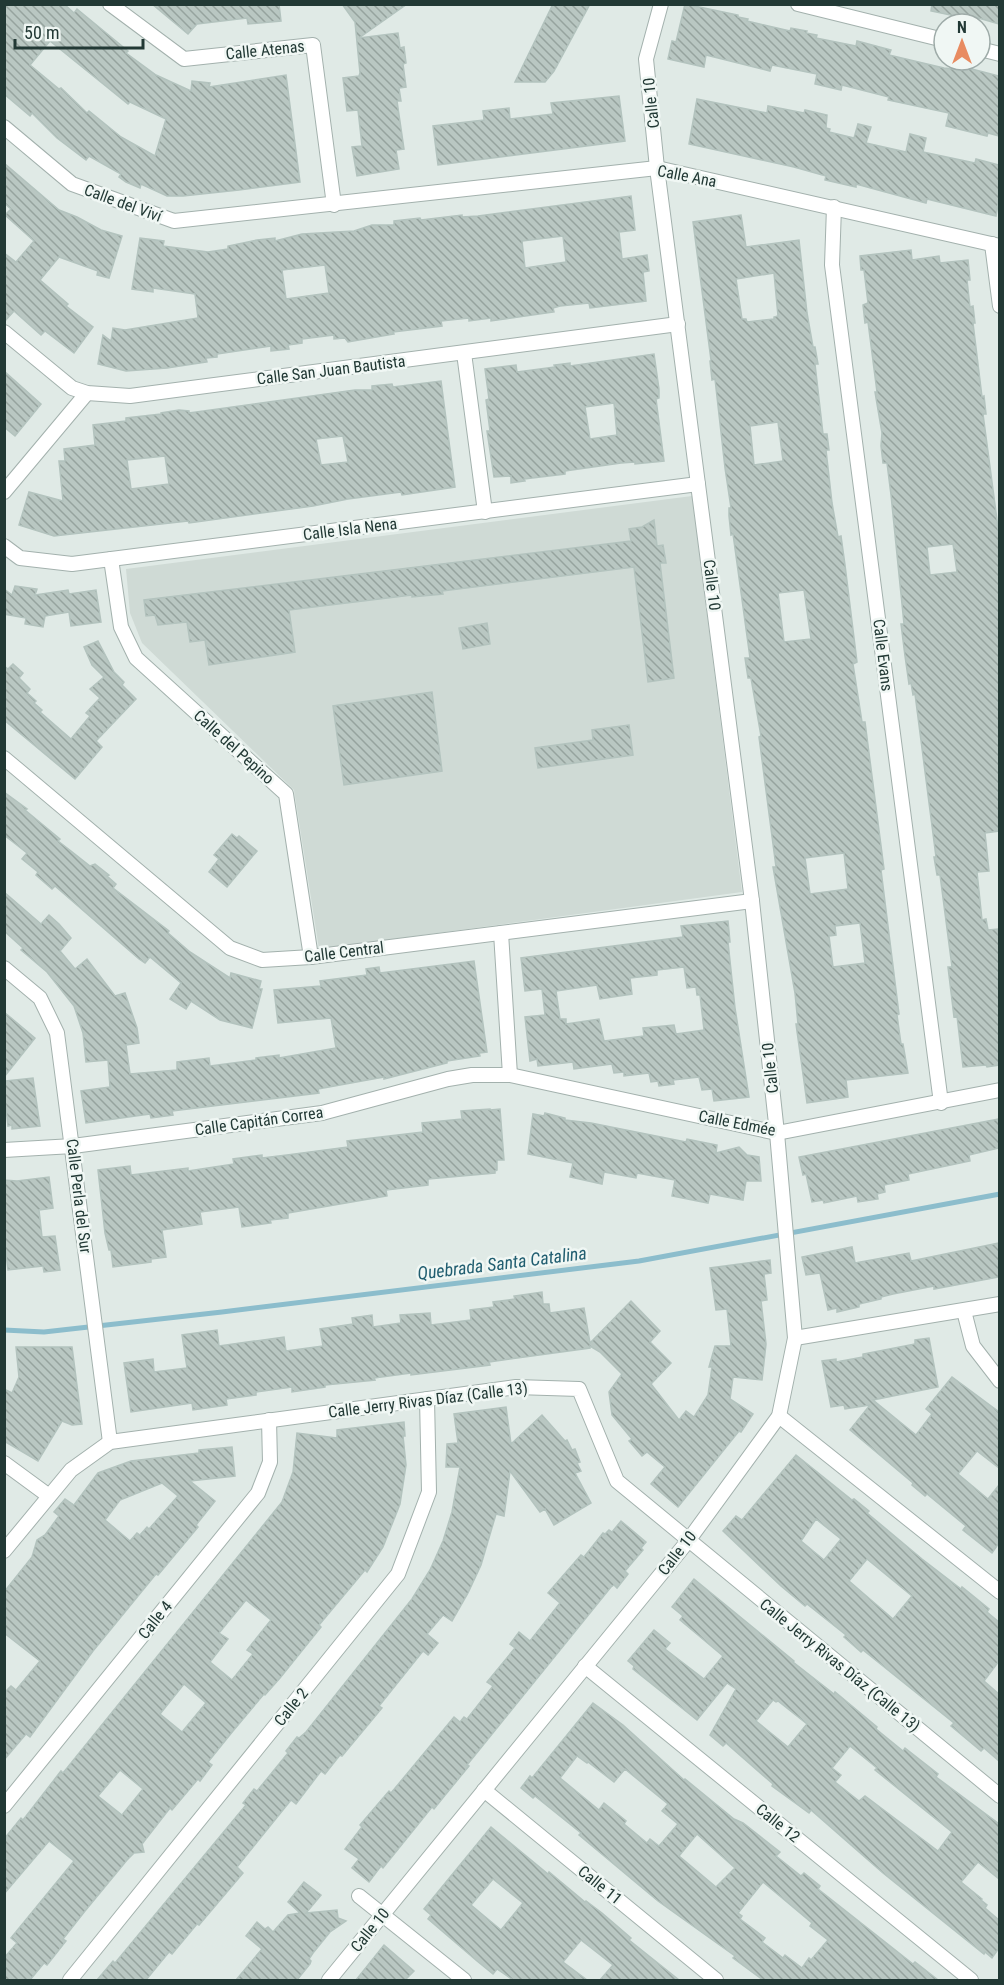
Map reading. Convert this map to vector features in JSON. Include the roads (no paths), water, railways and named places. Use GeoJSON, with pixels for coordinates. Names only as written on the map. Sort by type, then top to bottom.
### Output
{"type":"FeatureCollection","features":[{"type":"Feature","properties":{"kind":"street","name":"Calle Atenas"},"geometry":{"type":"LineString","coordinates":[[110,4],[183,59],[313,45],[334,205]]}},
{"type":"Feature","properties":{"kind":"street","name":"Calle 10"},"geometry":{"type":"LineString","coordinates":[[329,1980],[688,1541],[779,1416],[795,1338],[777,1133],[752,901],[657,168],[646,59],[661,4]]}},
{"type":"Feature","properties":{"kind":"street"},"geometry":{"type":"LineString","coordinates":[[798,4],[932,37]]}},
{"type":"Feature","properties":{"kind":"street","name":"Calle del Viví"},"geometry":{"type":"LineString","coordinates":[[4,127],[72,184],[174,221],[334,205]]}},
{"type":"Feature","properties":{"kind":"street","name":"Calle Ana"},"geometry":{"type":"LineString","coordinates":[[334,205],[657,168],[996,245]]}},
{"type":"Feature","properties":{"kind":"street","name":"Calle Evans"},"geometry":{"type":"LineString","coordinates":[[834,207],[832,265],[941,1103]]}},
{"type":"Feature","properties":{"kind":"street"},"geometry":{"type":"LineString","coordinates":[[996,245],[999,306]]}},
{"type":"Feature","properties":{"kind":"street","name":"Calle San Juan Bautista"},"geometry":{"type":"LineString","coordinates":[[4,332],[72,388],[87,393],[130,396],[678,324]]}},
{"type":"Feature","properties":{"kind":"street"},"geometry":{"type":"LineString","coordinates":[[464,353],[485,512]]}},
{"type":"Feature","properties":{"kind":"street"},"geometry":{"type":"LineString","coordinates":[[4,492],[87,393]]}},
{"type":"Feature","properties":{"kind":"street","name":"Calle Isla Nena"},"geometry":{"type":"LineString","coordinates":[[4,546],[20,558],[72,564],[698,484]]}},
{"type":"Feature","properties":{"kind":"street","name":"Calle del Pepino"},"geometry":{"type":"LineString","coordinates":[[111,559],[121,627],[136,658],[286,794],[311,957]]}},
{"type":"Feature","properties":{"kind":"street","name":"Calle Central"},"geometry":{"type":"LineString","coordinates":[[4,758],[230,948],[262,960],[311,957],[752,901]]}},
{"type":"Feature","properties":{"kind":"street"},"geometry":{"type":"LineString","coordinates":[[501,933],[510,1075]]}},
{"type":"Feature","properties":{"kind":"street","name":"Calle Perla del Sur"},"geometry":{"type":"LineString","coordinates":[[4,968],[40,998],[57,1033],[110,1442]]}},
{"type":"Feature","properties":{"kind":"street","name":"Calle Capitán Correa"},"geometry":{"type":"LineString","coordinates":[[4,1150],[73,1146],[322,1113],[448,1079],[472,1075],[510,1075]]}},
{"type":"Feature","properties":{"kind":"street","name":"Calle Edmée"},"geometry":{"type":"LineString","coordinates":[[510,1075],[777,1133],[999,1090]]}},
{"type":"Feature","properties":{"kind":"street"},"geometry":{"type":"LineString","coordinates":[[795,1338],[999,1304]]}},
{"type":"Feature","properties":{"kind":"street"},"geometry":{"type":"LineString","coordinates":[[964,1311],[973,1346],[999,1381]]}},
{"type":"Feature","properties":{"kind":"street","name":"Calle Jerry Rivas Díaz (Calle 13)"},"geometry":{"type":"LineString","coordinates":[[4,1551],[71,1470],[110,1442],[516,1387],[579,1389],[617,1481],[999,1796]]}},
{"type":"Feature","properties":{"kind":"street","name":"Calle 2"},"geometry":{"type":"LineString","coordinates":[[69,1980],[398,1574],[429,1492],[427,1399]]}},
{"type":"Feature","properties":{"kind":"street"},"geometry":{"type":"LineString","coordinates":[[779,1416],[999,1592]]}},
{"type":"Feature","properties":{"kind":"street","name":"Calle 4"},"geometry":{"type":"LineString","coordinates":[[4,1806],[258,1493],[270,1462],[269,1420]]}},
{"type":"Feature","properties":{"kind":"street"},"geometry":{"type":"LineString","coordinates":[[4,1463],[49,1496]]}},
{"type":"Feature","properties":{"kind":"street","name":"Calle 12"},"geometry":{"type":"LineString","coordinates":[[585,1666],[971,1980]]}},
{"type":"Feature","properties":{"kind":"street","name":"Calle 11"},"geometry":{"type":"LineString","coordinates":[[484,1790],[716,1980]]}},
{"type":"Feature","properties":{"kind":"street"},"geometry":{"type":"LineString","coordinates":[[359,1896],[464,1980]]}},
{"type":"Feature","properties":{"kind":"waterway","name":"Quebrada Santa Catalina"},"geometry":{"type":"LineString","coordinates":[[4,1330],[44,1332],[639,1261],[1000,1194]]}}]}
